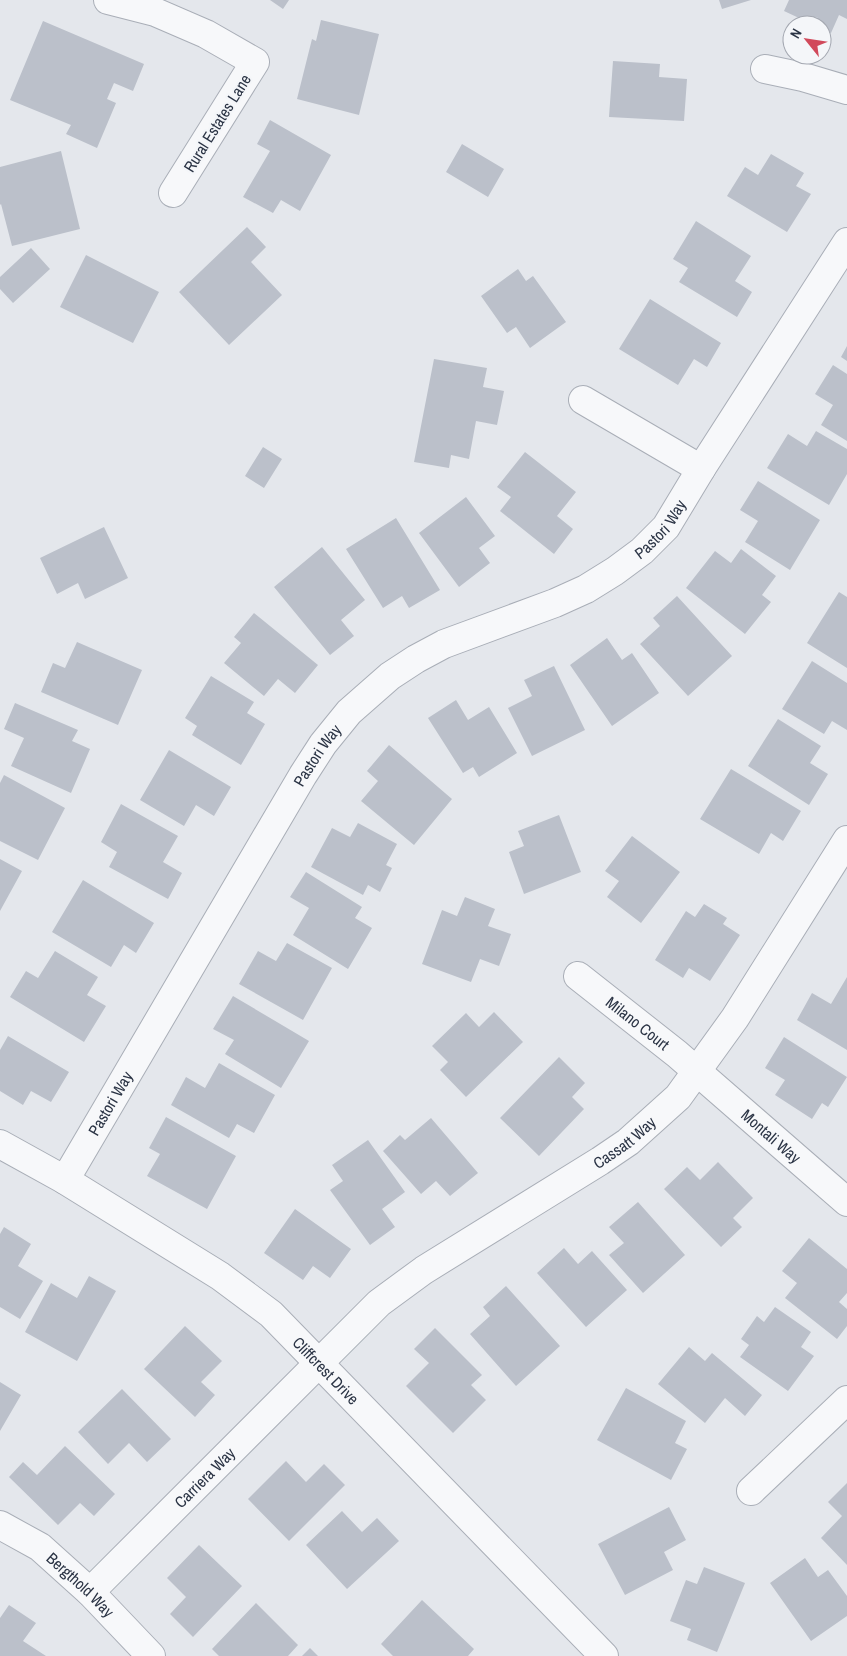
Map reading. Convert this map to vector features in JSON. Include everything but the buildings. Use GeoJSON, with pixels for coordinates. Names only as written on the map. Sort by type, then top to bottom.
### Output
{"type":"FeatureCollection","features":[{"type":"Feature","properties":{"kind":"street","name":"Rural Estates Lane"},"geometry":{"type":"LineString","coordinates":[[108,0],[155,12],[206,34],[255,62],[173,193]]}},
{"type":"Feature","properties":{"kind":"street"},"geometry":{"type":"LineString","coordinates":[[765,69],[803,77],[847,90]]}},
{"type":"Feature","properties":{"kind":"street","name":"Pastori Way"},"geometry":{"type":"LineString","coordinates":[[64,1180],[303,774],[323,744],[349,712],[390,676],[416,659],[444,644],[555,603],[586,589],[616,571],[642,551],[666,527],[701,469],[847,242]]}},
{"type":"Feature","properties":{"kind":"street"},"geometry":{"type":"LineString","coordinates":[[584,400],[701,469]]}},
{"type":"Feature","properties":{"kind":"street","name":"Cassatt Way"},"geometry":{"type":"LineString","coordinates":[[320,1363],[379,1303],[424,1270],[628,1142],[678,1097],[735,1018],[847,840]]}},
{"type":"Feature","properties":{"kind":"street","name":"Milano Court"},"geometry":{"type":"LineString","coordinates":[[578,976],[697,1071]]}},
{"type":"Feature","properties":{"kind":"street","name":"Montali Way"},"geometry":{"type":"LineString","coordinates":[[697,1071],[847,1202]]}},
{"type":"Feature","properties":{"kind":"street","name":"Cliffcrest Drive"},"geometry":{"type":"LineString","coordinates":[[0,1144],[64,1180],[220,1276],[272,1314],[604,1656]]}},
{"type":"Feature","properties":{"kind":"street","name":"Carriera Way"},"geometry":{"type":"LineString","coordinates":[[90,1592],[320,1363]]}},
{"type":"Feature","properties":{"kind":"street"},"geometry":{"type":"LineString","coordinates":[[751,1492],[847,1400]]}},
{"type":"Feature","properties":{"kind":"street","name":"Bergthold Way"},"geometry":{"type":"LineString","coordinates":[[0,1525],[40,1548],[90,1592],[151,1656]]}}]}
